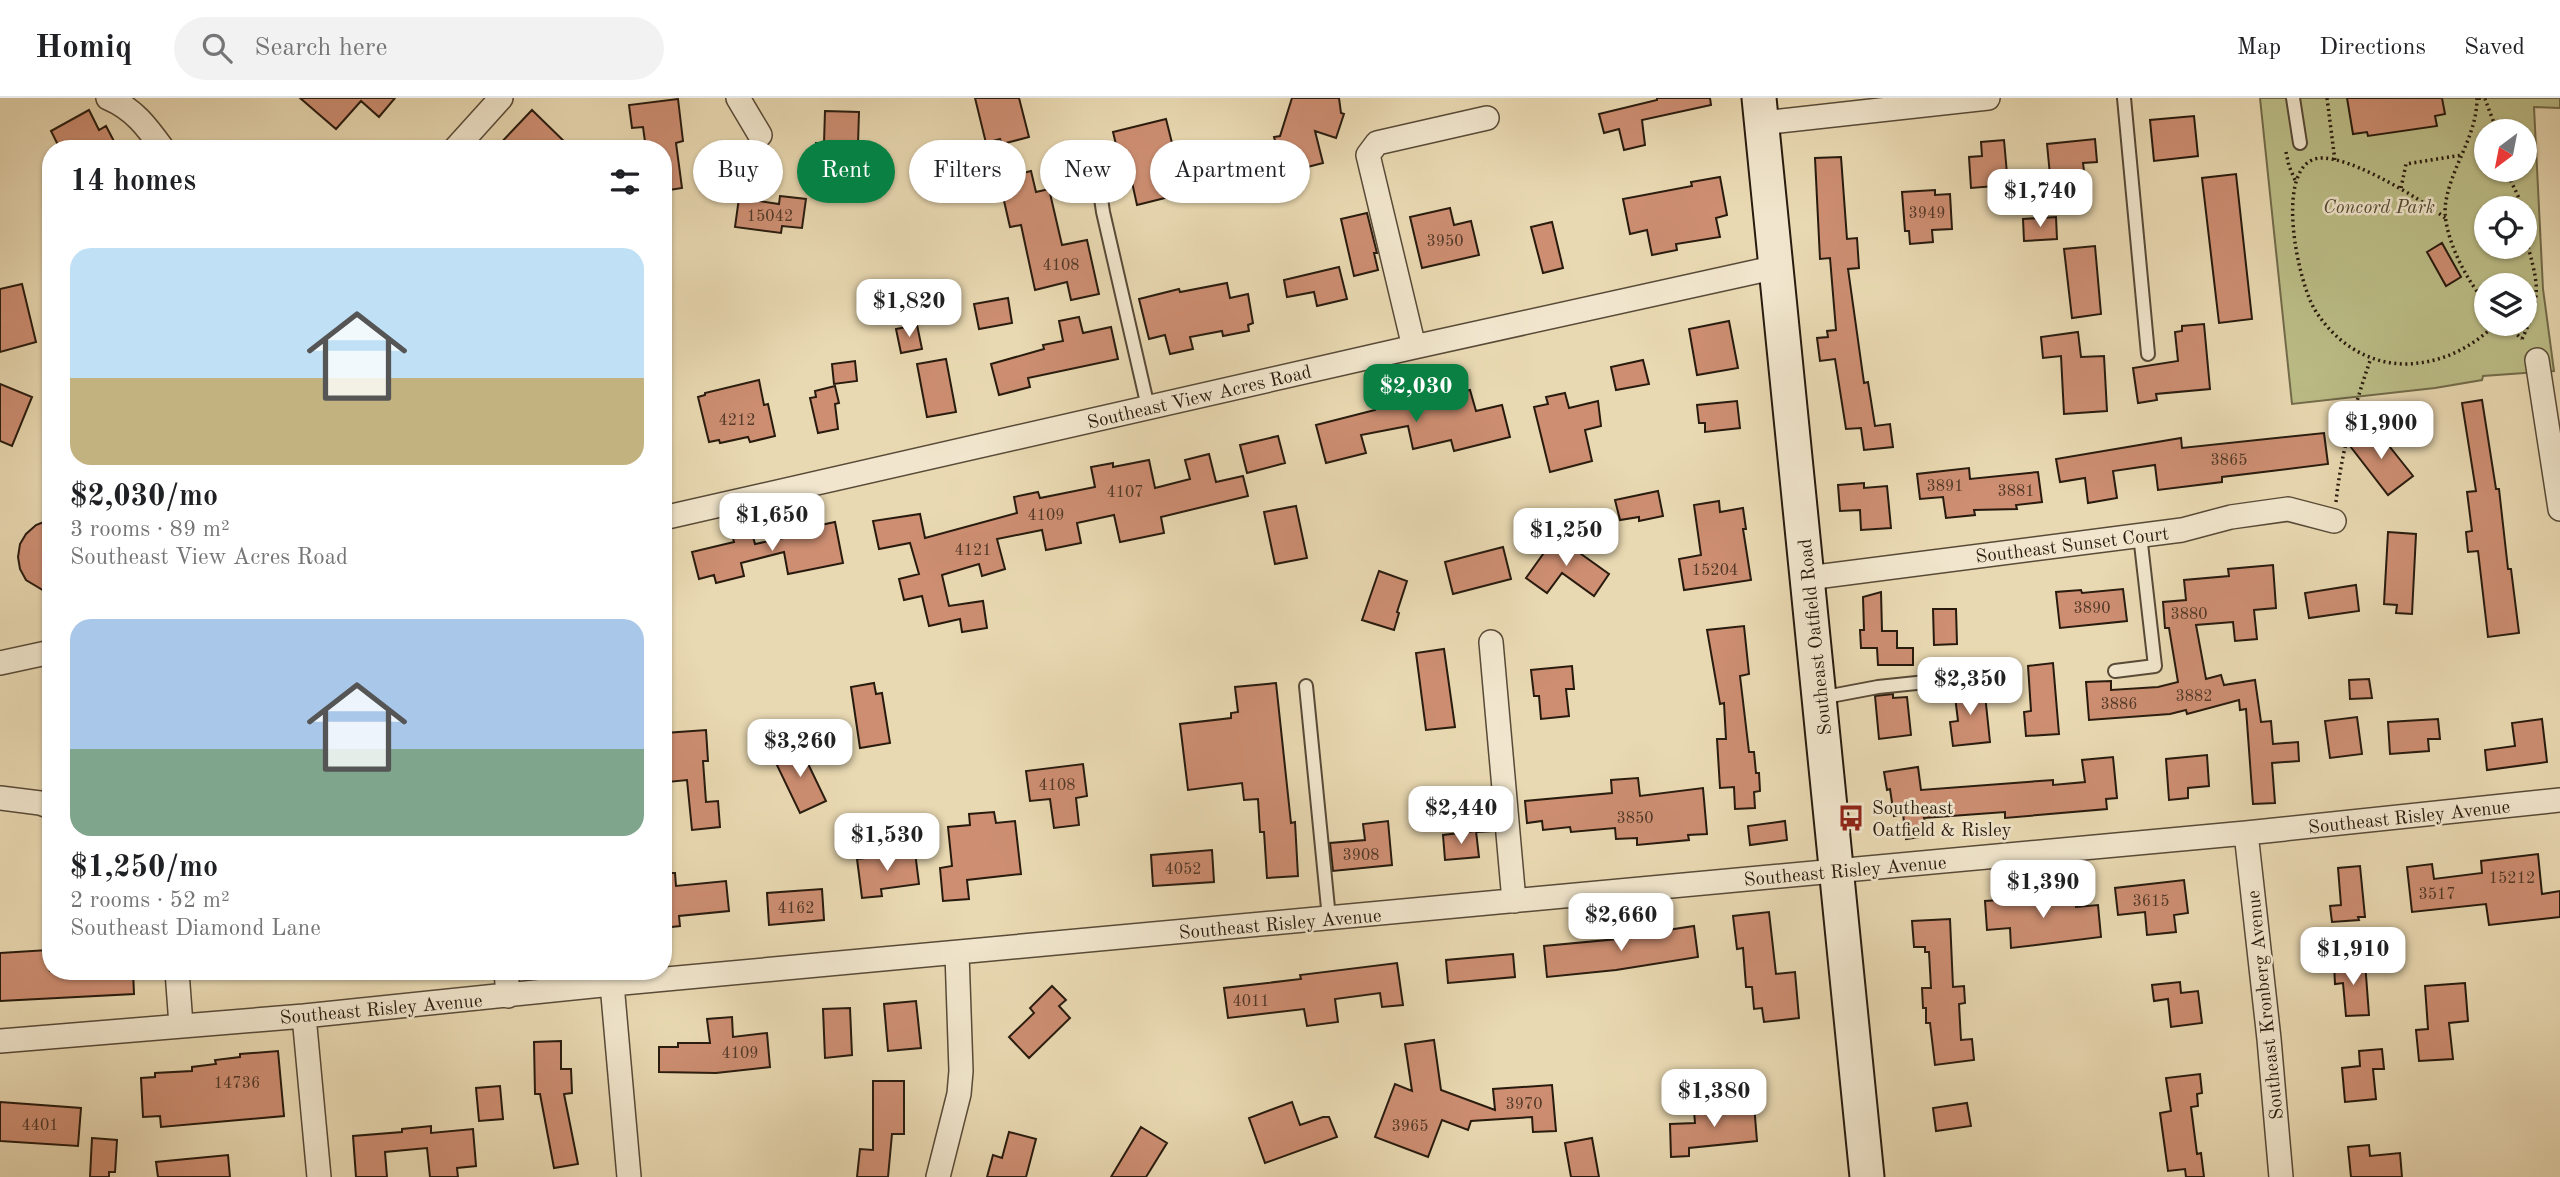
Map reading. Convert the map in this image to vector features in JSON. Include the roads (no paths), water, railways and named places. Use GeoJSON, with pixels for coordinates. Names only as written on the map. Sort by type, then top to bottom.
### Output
{"type":"FeatureCollection","features":[{"type":"Feature","properties":{"kind":"main road","name":"Southeast Oatfield Road"},"geometry":{"type":"LineString","coordinates":[[1760,110],[1867,1177]]}},
{"type":"Feature","properties":{"kind":"street"},"geometry":{"type":"LineString","coordinates":[[108,98],[131,110],[156,140]]}},
{"type":"Feature","properties":{"kind":"street"},"geometry":{"type":"LineString","coordinates":[[463,140],[501,98]]}},
{"type":"Feature","properties":{"kind":"street"},"geometry":{"type":"LineString","coordinates":[[738,98],[760,135]]}},
{"type":"Feature","properties":{"kind":"street"},"geometry":{"type":"LineString","coordinates":[[1760,110],[1988,98]]}},
{"type":"Feature","properties":{"kind":"street"},"geometry":{"type":"LineString","coordinates":[[1413,347],[1368,155],[1377,143],[1487,118]]}},
{"type":"Feature","properties":{"kind":"street","name":"Southeast View Acres Road"},"geometry":{"type":"LineString","coordinates":[[672,517],[1413,347],[1777,268]]}},
{"type":"Feature","properties":{"kind":"street"},"geometry":{"type":"LineString","coordinates":[[2538,360],[2560,509]]}},
{"type":"Feature","properties":{"kind":"street","name":"Southeast Sunset Court"},"geometry":{"type":"LineString","coordinates":[[1808,578],[2182,530],[2231,517],[2288,509],[2334,521]]}},
{"type":"Feature","properties":{"kind":"street"},"geometry":{"type":"LineString","coordinates":[[1491,642],[1514,901]]}},
{"type":"Feature","properties":{"kind":"street"},"geometry":{"type":"LineString","coordinates":[[0,663],[42,654]]}},
{"type":"Feature","properties":{"kind":"street"},"geometry":{"type":"LineString","coordinates":[[0,798],[42,804]]}},
{"type":"Feature","properties":{"kind":"street","name":"Southeast Risley Avenue"},"geometry":{"type":"LineString","coordinates":[[672,979],[2246,833],[2560,800]]}},
{"type":"Feature","properties":{"kind":"street","name":"Southeast Kronberg Avenue"},"geometry":{"type":"LineString","coordinates":[[2246,833],[2281,1177]]}},
{"type":"Feature","properties":{"kind":"street"},"geometry":{"type":"LineString","coordinates":[[938,1177],[961,1071],[957,953]]}},
{"type":"Feature","properties":{"kind":"street"},"geometry":{"type":"LineString","coordinates":[[178,980],[181,1025]]}},
{"type":"Feature","properties":{"kind":"street"},"geometry":{"type":"LineString","coordinates":[[507,980],[508,996]]}},
{"type":"Feature","properties":{"kind":"street","name":"Southeast Risley Avenue"},"geometry":{"type":"LineString","coordinates":[[0,1041],[303,1016],[657,980]]}},
{"type":"Feature","properties":{"kind":"street"},"geometry":{"type":"LineString","coordinates":[[612,984],[629,1177]]}},
{"type":"Feature","properties":{"kind":"street"},"geometry":{"type":"LineString","coordinates":[[303,1016],[319,1177]]}},
{"type":"Feature","properties":{"kind":"lane"},"geometry":{"type":"LineString","coordinates":[[2124,98],[2148,354]]}},
{"type":"Feature","properties":{"kind":"lane"},"geometry":{"type":"LineString","coordinates":[[2294,98],[2300,143]]}},
{"type":"Feature","properties":{"kind":"lane"},"geometry":{"type":"LineString","coordinates":[[1102,203],[1148,407]]}},
{"type":"Feature","properties":{"kind":"lane"},"geometry":{"type":"LineString","coordinates":[[2115,671],[2155,666],[2140,534]]}},
{"type":"Feature","properties":{"kind":"lane"},"geometry":{"type":"LineString","coordinates":[[1820,698],[1878,687],[2012,673]]}},
{"type":"Feature","properties":{"kind":"lane"},"geometry":{"type":"LineString","coordinates":[[1306,686],[1329,918]]}},
{"type":"Feature","properties":{"kind":"place","name":"Southeast Oatfield & Risley"},"geometry":{"type":"Point","coordinates":[1851,818]}},
{"type":"Feature","properties":{"kind":"park label","name":"Concord Park"},"geometry":{"type":"Point","coordinates":[2379,206]}}]}
